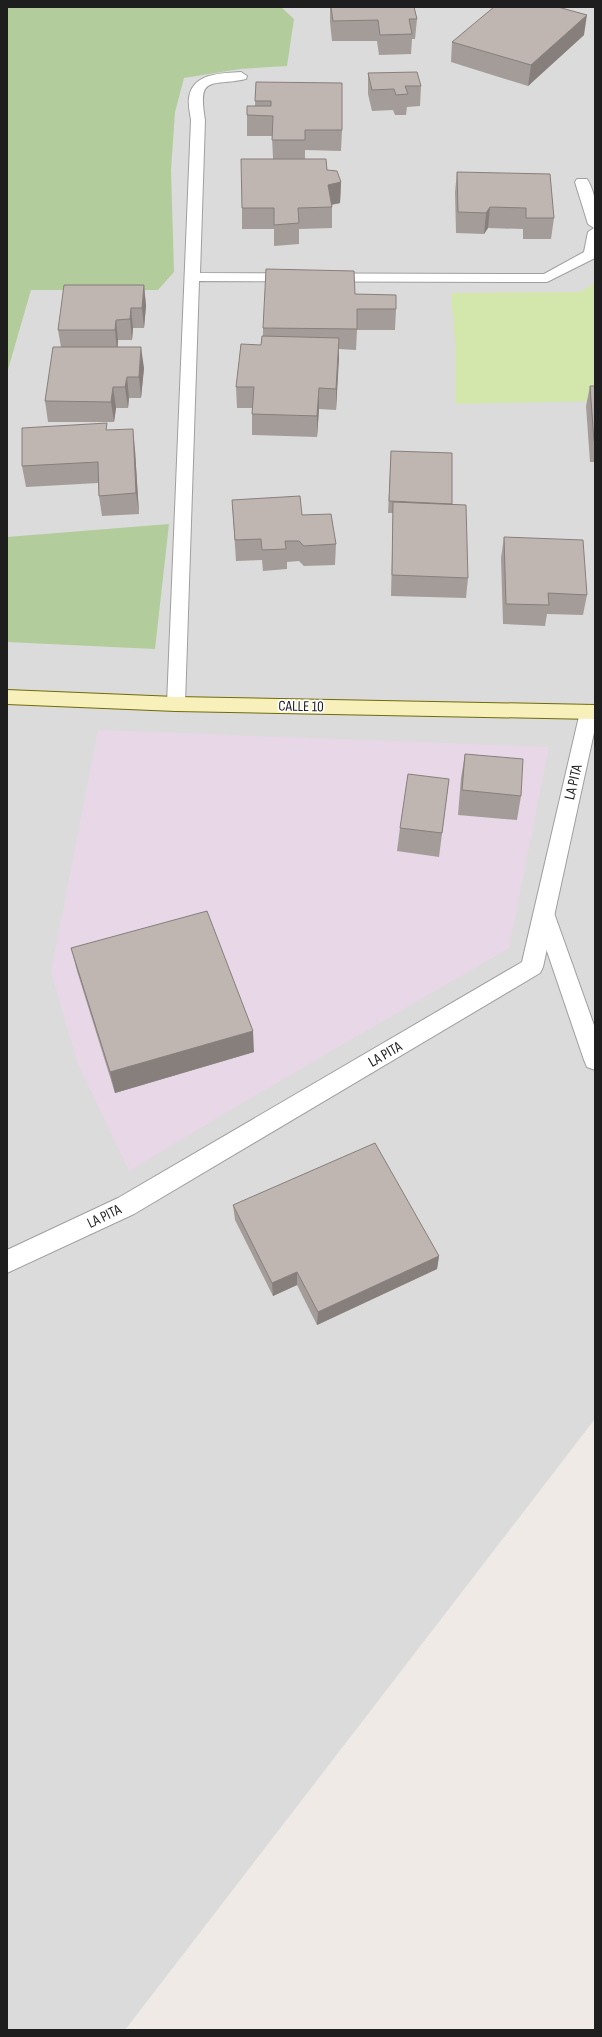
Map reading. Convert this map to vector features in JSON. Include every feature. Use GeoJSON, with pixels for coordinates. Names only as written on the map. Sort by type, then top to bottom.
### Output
{"type":"FeatureCollection","features":[{"type":"Feature","properties":{"kind":"main road","name":"CALLE 10"},"geometry":{"type":"LineString","coordinates":[[7,697],[176,704],[592,712]]}},
{"type":"Feature","properties":{"kind":"street"},"geometry":{"type":"LineString","coordinates":[[176,704],[198,120],[195,96],[199,86],[208,80],[241,76]]}},
{"type":"Feature","properties":{"kind":"street"},"geometry":{"type":"LineString","coordinates":[[582,182],[595,224]]}},
{"type":"Feature","properties":{"kind":"street"},"geometry":{"type":"LineString","coordinates":[[193,277],[547,278],[591,254],[595,232]]}},
{"type":"Feature","properties":{"kind":"street","name":"LA PITA"},"geometry":{"type":"LineString","coordinates":[[7,1262],[126,1206],[532,967],[592,712]]}},
{"type":"Feature","properties":{"kind":"street"},"geometry":{"type":"LineString","coordinates":[[544,913],[595,1060]]}},
{"type":"Feature","properties":{"kind":"shaded area"},"geometry":{"type":"Polygon","coordinates":[[[274,7],[595,7],[595,1419],[125,2030],[7,2030],[7,295],[155,63],[274,7]]]}},
{"type":"Feature","properties":{"kind":"shaded area"},"geometry":{"type":"Polygon","coordinates":[[[98,730],[549,747],[509,948],[247,1100],[129,1171],[78,1064],[51,972],[98,730]]]}},
{"type":"Feature","properties":{"kind":"green space"},"geometry":{"type":"Polygon","coordinates":[[[7,7],[281,7],[294,19],[287,66],[240,69],[184,78],[175,112],[171,170],[174,272],[158,290],[31,290],[7,373],[7,7]]]}},
{"type":"Feature","properties":{"kind":"green space"},"geometry":{"type":"Polygon","coordinates":[[[595,283],[595,401],[456,404],[456,356],[451,293],[580,292],[595,283]]]}},
{"type":"Feature","properties":{"kind":"green space"},"geometry":{"type":"Polygon","coordinates":[[[169,524],[155,649],[7,642],[7,537],[169,524]]]}},
{"type":"Feature","properties":{"kind":"building"},"geometry":{"type":"Polygon","coordinates":[[[331,7],[414,7],[417,19],[409,19],[412,34],[380,35],[378,20],[333,21],[331,7]]]}},
{"type":"Feature","properties":{"kind":"building"},"geometry":{"type":"Polygon","coordinates":[[[494,7],[558,7],[587,15],[531,65],[452,42],[494,7]]]}},
{"type":"Feature","properties":{"kind":"building"},"geometry":{"type":"Polygon","coordinates":[[[417,72],[421,86],[405,86],[408,94],[396,95],[394,89],[372,90],[368,73],[417,72]]]}},
{"type":"Feature","properties":{"kind":"building"},"geometry":{"type":"Polygon","coordinates":[[[256,82],[342,83],[342,130],[305,130],[305,140],[272,140],[273,116],[247,115],[247,106],[271,106],[271,101],[255,101],[256,82]]]}},
{"type":"Feature","properties":{"kind":"building"},"geometry":{"type":"Polygon","coordinates":[[[241,159],[326,159],[327,170],[337,171],[341,182],[328,185],[332,207],[298,208],[299,223],[274,225],[274,208],[242,208],[241,159]]]}},
{"type":"Feature","properties":{"kind":"building"},"geometry":{"type":"Polygon","coordinates":[[[457,172],[550,174],[554,218],[526,218],[526,208],[490,207],[486,213],[458,212],[457,172]]]}},
{"type":"Feature","properties":{"kind":"building"},"geometry":{"type":"Polygon","coordinates":[[[266,269],[354,271],[355,294],[396,295],[396,309],[357,309],[357,329],[263,328],[266,269]]]}},
{"type":"Feature","properties":{"kind":"building"},"geometry":{"type":"Polygon","coordinates":[[[64,285],[144,285],[142,308],[131,308],[130,319],[116,320],[115,330],[58,330],[64,285]]]}},
{"type":"Feature","properties":{"kind":"building"},"geometry":{"type":"Polygon","coordinates":[[[262,336],[339,338],[336,389],[319,388],[317,416],[252,414],[254,387],[236,387],[241,344],[261,345],[262,336]]]}},
{"type":"Feature","properties":{"kind":"building"},"geometry":{"type":"Polygon","coordinates":[[[53,347],[141,347],[139,377],[127,377],[125,387],[113,387],[111,402],[45,401],[53,347]]]}},
{"type":"Feature","properties":{"kind":"building"},"geometry":{"type":"Polygon","coordinates":[[[590,386],[595,386],[595,441],[594,441],[590,386]]]}},
{"type":"Feature","properties":{"kind":"building"},"geometry":{"type":"Polygon","coordinates":[[[107,423],[106,430],[133,429],[136,493],[99,496],[98,462],[22,466],[22,428],[107,423]]]}},
{"type":"Feature","properties":{"kind":"building"},"geometry":{"type":"Polygon","coordinates":[[[391,451],[452,453],[452,504],[389,501],[391,451]]]}},
{"type":"Feature","properties":{"kind":"building"},"geometry":{"type":"Polygon","coordinates":[[[300,496],[302,515],[331,514],[336,544],[304,546],[299,541],[285,541],[286,549],[262,550],[261,539],[235,540],[232,500],[300,496]]]}},
{"type":"Feature","properties":{"kind":"building"},"geometry":{"type":"Polygon","coordinates":[[[393,502],[466,505],[468,578],[392,575],[393,502]]]}},
{"type":"Feature","properties":{"kind":"building"},"geometry":{"type":"Polygon","coordinates":[[[504,537],[583,540],[587,595],[548,593],[549,605],[506,604],[504,537]]]}},
{"type":"Feature","properties":{"kind":"building"},"geometry":{"type":"Polygon","coordinates":[[[465,754],[523,759],[521,796],[462,790],[465,754]]]}},
{"type":"Feature","properties":{"kind":"building"},"geometry":{"type":"Polygon","coordinates":[[[408,774],[449,779],[442,833],[400,828],[408,774]]]}},
{"type":"Feature","properties":{"kind":"building"},"geometry":{"type":"Polygon","coordinates":[[[207,911],[253,1031],[110,1072],[71,948],[207,911]]]}},
{"type":"Feature","properties":{"kind":"building"},"geometry":{"type":"Polygon","coordinates":[[[375,1143],[439,1256],[318,1312],[297,1272],[272,1283],[233,1205],[375,1143]]]}}]}
